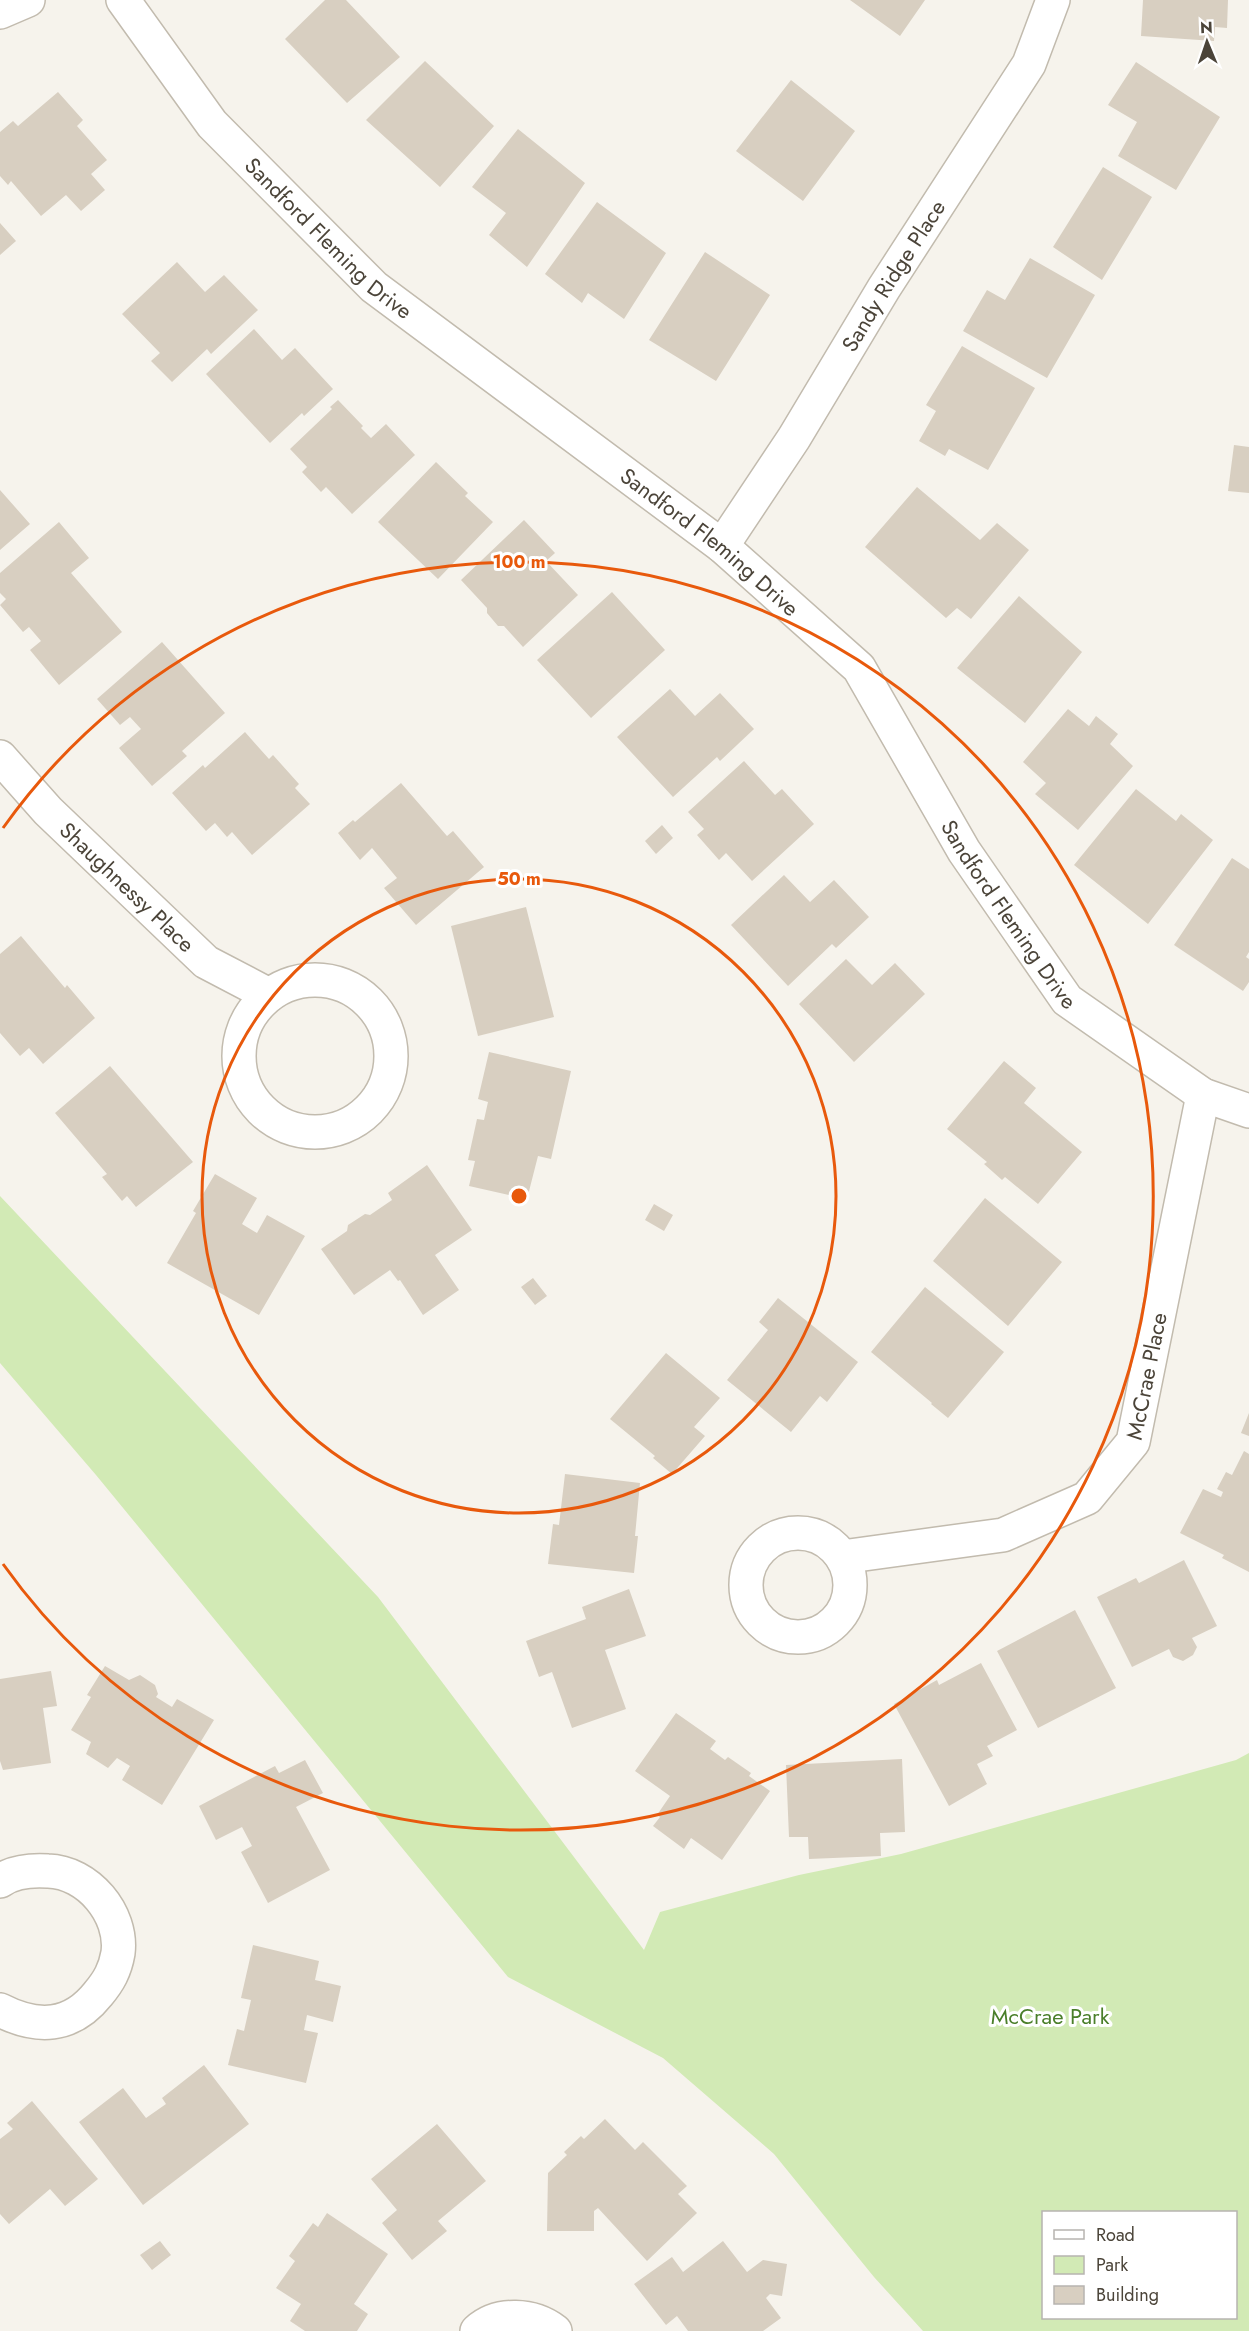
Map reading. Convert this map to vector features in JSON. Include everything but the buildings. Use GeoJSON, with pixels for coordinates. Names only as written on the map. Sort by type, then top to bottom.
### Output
{"type":"FeatureCollection","features":[{"type":"Feature","properties":{"kind":"street"},"geometry":{"type":"LineString","coordinates":[[0,12],[28,0]]}},
{"type":"Feature","properties":{"kind":"street","name":"Sandford Fleming Drive"},"geometry":{"type":"LineString","coordinates":[[123,0],[212,124],[374,286],[722,546],[860,668],[964,851],[1067,1000],[1203,1095],[1249,1111]]}},
{"type":"Feature","properties":{"kind":"street","name":"Sandy Ridge Place"},"geometry":{"type":"LineString","coordinates":[[722,546],[794,438],[884,288],[1029,64],[1053,0]]}},
{"type":"Feature","properties":{"kind":"street","name":"Shaughnessy Place"},"geometry":{"type":"LineString","coordinates":[[0,756],[48,811],[206,962],[269,995]]}},
{"type":"Feature","properties":{"kind":"street"},"geometry":{"type":"LineString","coordinates":[[321,980],[357,992],[372,1004],[386,1026],[392,1052],[391,1071],[381,1096],[362,1117],[338,1129],[309,1132],[284,1125],[255,1104],[242,1080],[240,1038],[251,1014],[269,995],[295,982],[321,980]]}},
{"type":"Feature","properties":{"kind":"street","name":"McCrae Place"},"geometry":{"type":"LineString","coordinates":[[842,1557],[1003,1535],[1087,1498],[1133,1442],[1203,1095]]}},
{"type":"Feature","properties":{"kind":"street"},"geometry":{"type":"LineString","coordinates":[[0,1881],[28,1870],[57,1871],[82,1881],[100,1896],[113,1919],[118,1952],[111,1978],[88,2007],[64,2020],[45,2023],[19,2020],[0,2010]]}},
{"type":"Feature","properties":{"kind":"street"},"geometry":{"type":"LineString","coordinates":[[477,2331],[500,2319],[520,2317],[541,2322],[555,2331]]}},
{"type":"Feature","properties":{"kind":"green space","name":"McCrae Park"},"geometry":{"type":"Polygon","coordinates":[[[0,1196],[378,1597],[644,1950],[660,1912],[799,1875],[901,1854],[1236,1760],[1249,1753],[1249,2331],[923,2331],[874,2277],[774,2154],[663,2058],[508,1977],[96,1475],[0,1363],[0,1196]]]}}]}
